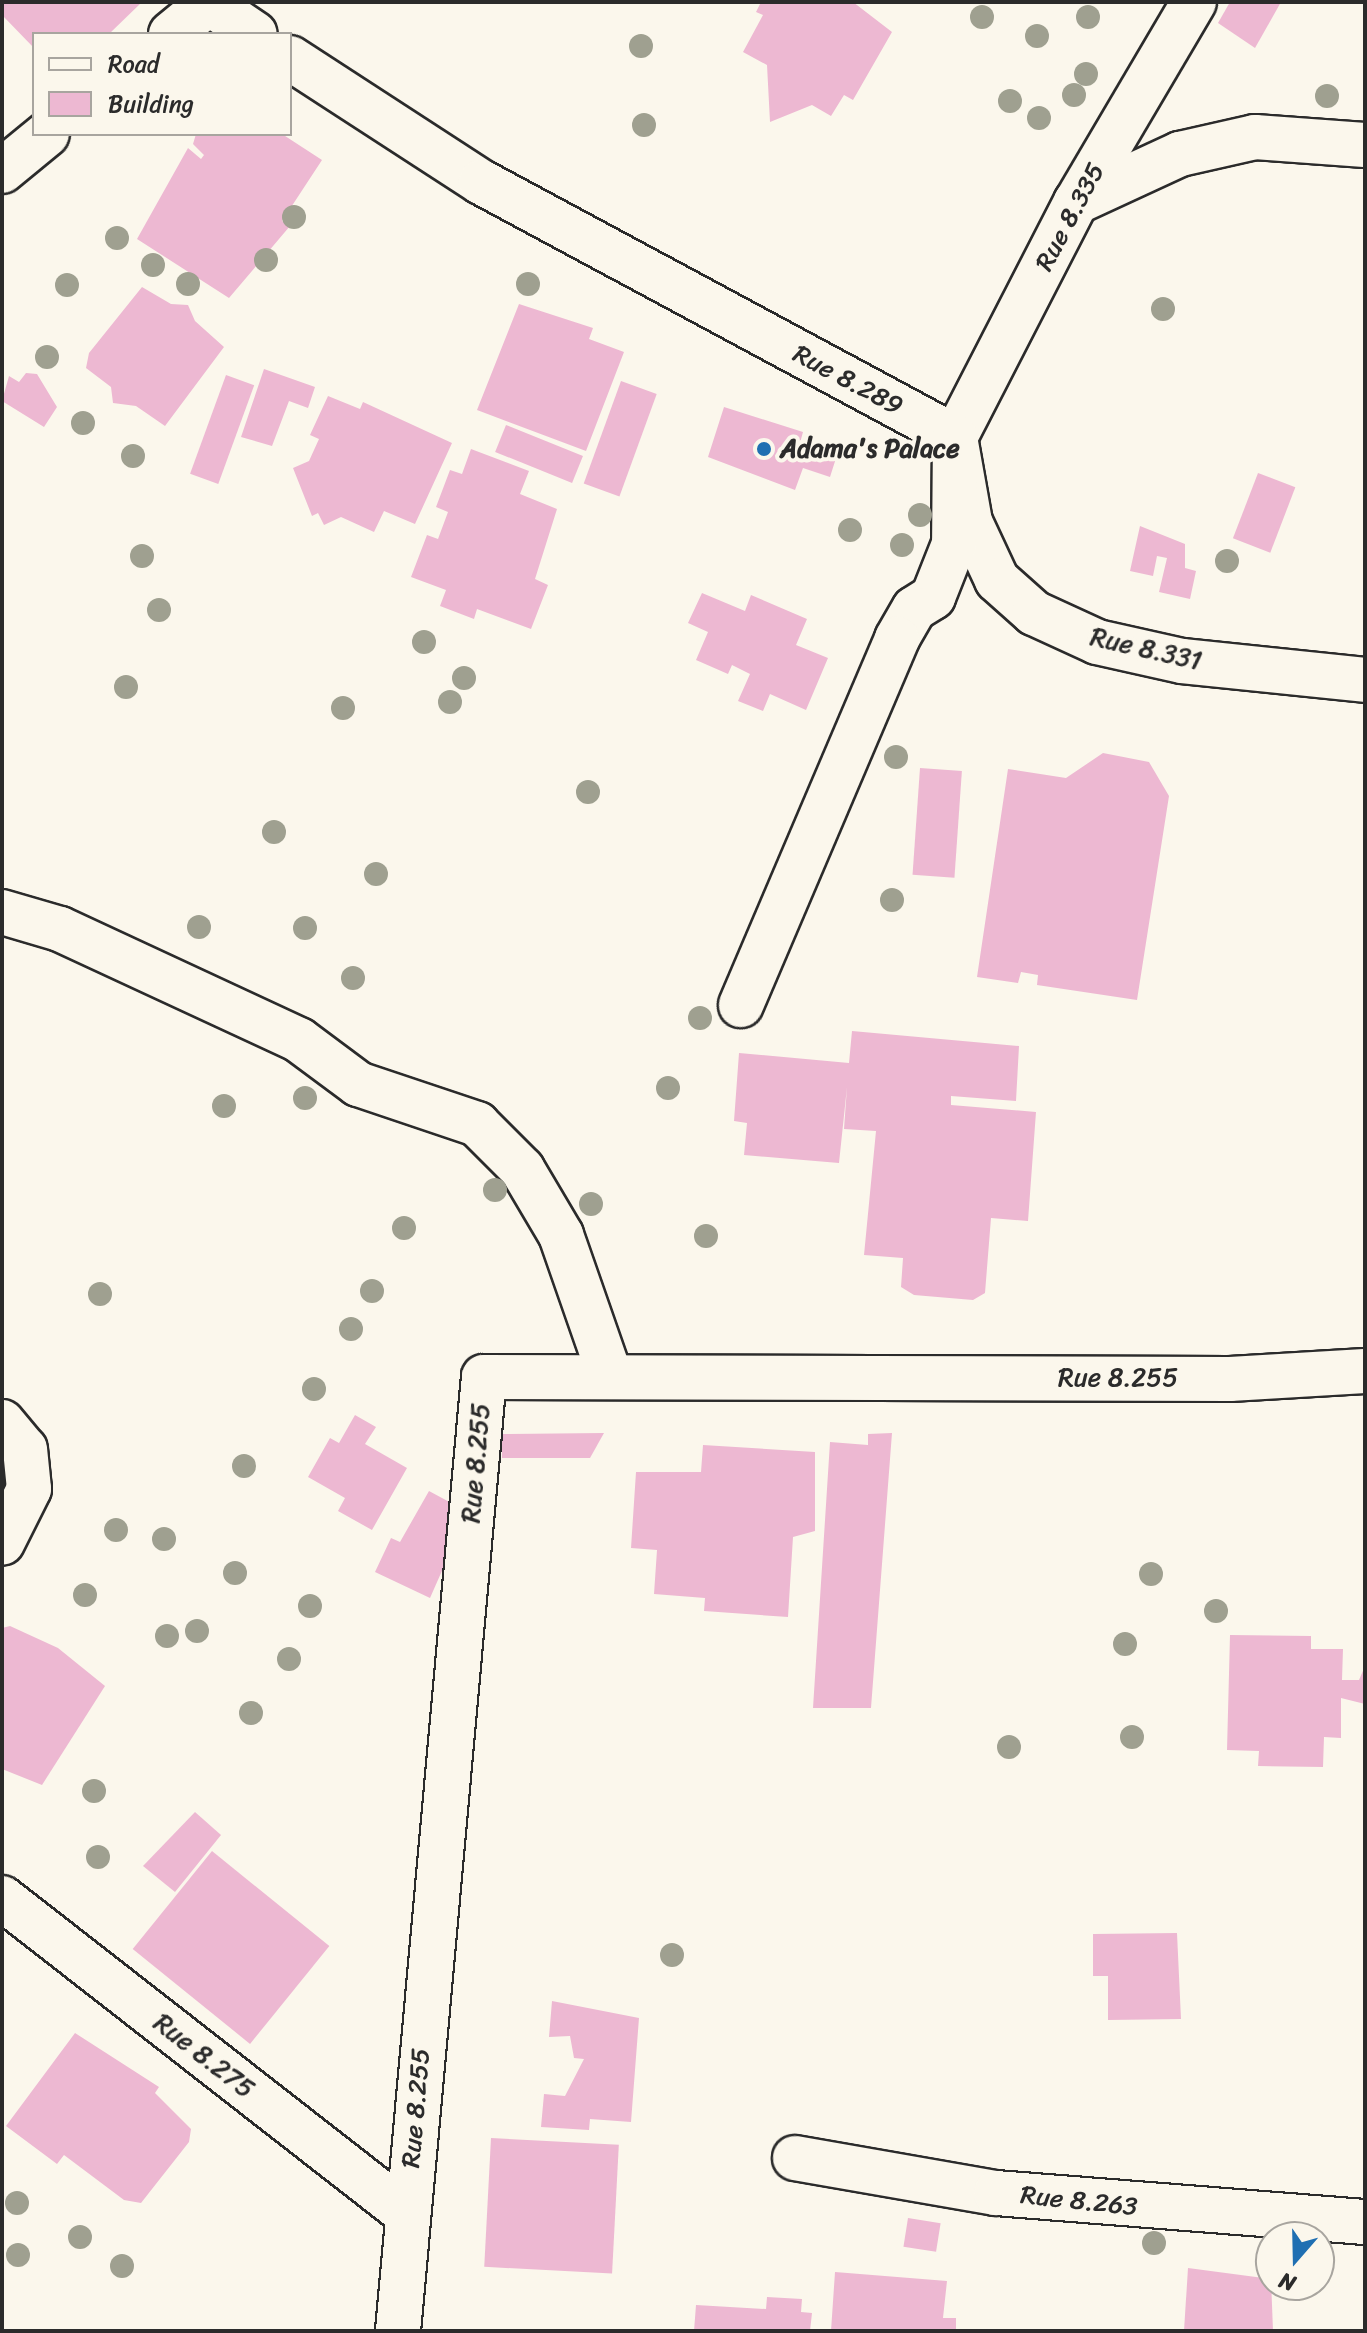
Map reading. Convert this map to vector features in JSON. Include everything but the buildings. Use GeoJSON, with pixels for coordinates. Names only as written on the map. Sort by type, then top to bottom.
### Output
{"type":"FeatureCollection","features":[{"type":"Feature","properties":{"kind":"street"},"geometry":{"type":"LineString","coordinates":[[173,32],[210,2],[252,32]]}},
{"type":"Feature","properties":{"kind":"street","name":"Rue 8.335"},"geometry":{"type":"LineString","coordinates":[[955,437],[1076,202],[1194,2]]}},
{"type":"Feature","properties":{"kind":"street","name":"Rue 8.289"},"geometry":{"type":"LineString","coordinates":[[292,59],[481,182],[955,437]]}},
{"type":"Feature","properties":{"kind":"street"},"geometry":{"type":"LineString","coordinates":[[2,171],[45,136]]}},
{"type":"Feature","properties":{"kind":"street"},"geometry":{"type":"LineString","coordinates":[[1076,202],[1180,154],[1255,137],[1365,145]]}},
{"type":"Feature","properties":{"kind":"street"},"geometry":{"type":"LineString","coordinates":[[741,1005],[897,639],[914,609],[933,597],[954,544],[955,437]]}},
{"type":"Feature","properties":{"kind":"street","name":"Rue 8.331"},"geometry":{"type":"LineString","coordinates":[[955,437],[970,522],[997,580],[1034,613],[1097,642],[1182,661],[1365,680]]}},
{"type":"Feature","properties":{"kind":"street"},"geometry":{"type":"LineString","coordinates":[[2,912],[60,929],[299,1040],[358,1084],[477,1124],[522,1169],[561,1235],[610,1376]]}},
{"type":"Feature","properties":{"kind":"street","name":"Rue 8.255"},"geometry":{"type":"LineString","coordinates":[[398,2331],[406,2213],[484,1377],[1230,1379],[1365,1371]]}},
{"type":"Feature","properties":{"kind":"street"},"geometry":{"type":"LineString","coordinates":[[2,1422],[25,1449],[29,1489],[2,1543]]}},
{"type":"Feature","properties":{"kind":"street","name":"Rue 8.275"},"geometry":{"type":"LineString","coordinates":[[2,1898],[406,2213]]}},
{"type":"Feature","properties":{"kind":"street","name":"Rue 8.263"},"geometry":{"type":"LineString","coordinates":[[795,2158],[996,2193],[1365,2222]]}},
{"type":"Feature","properties":{"kind":"place","name":"Adama's Palace"},"geometry":{"type":"Point","coordinates":[764,449]}}]}
